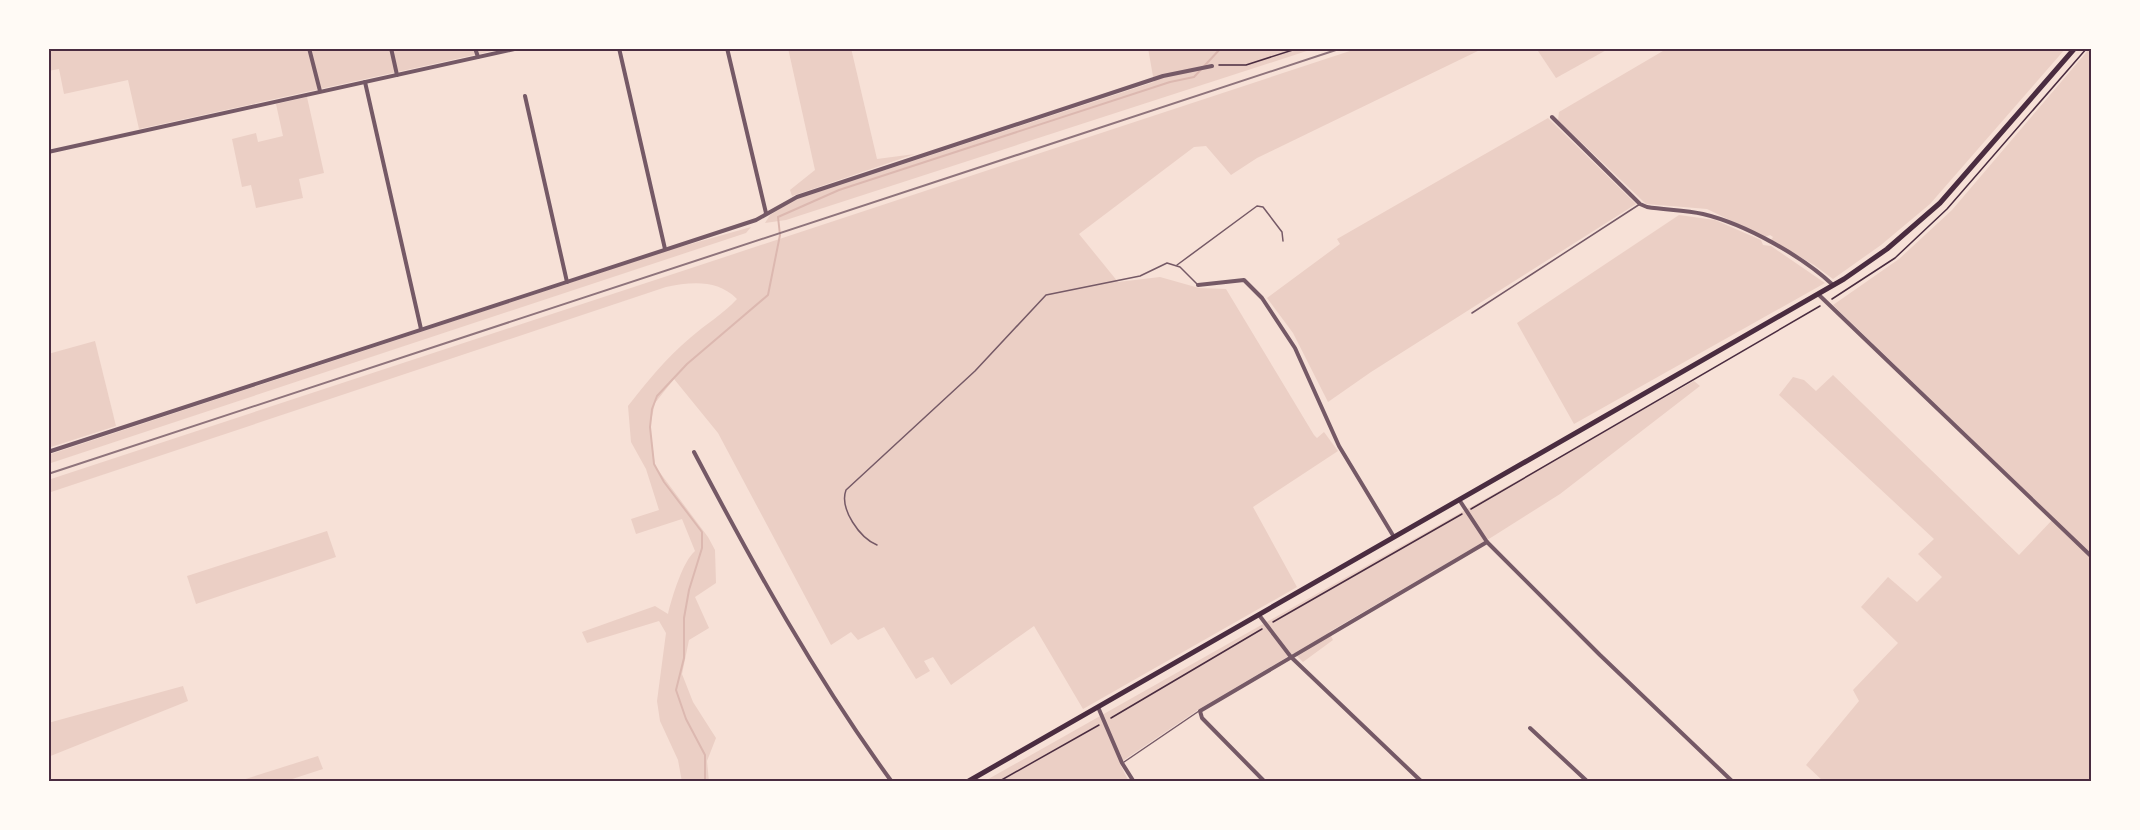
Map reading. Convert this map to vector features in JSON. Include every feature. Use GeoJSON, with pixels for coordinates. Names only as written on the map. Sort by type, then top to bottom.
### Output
{"type":"FeatureCollection","features":[{"type":"Feature","properties":{"kind":"main road"},"geometry":{"type":"LineString","coordinates":[[968,782],[1834,286],[1887,249],[1940,203],[2075,48]]}},
{"type":"Feature","properties":{"kind":"street"},"geometry":{"type":"LineString","coordinates":[[309,48],[320,91]]}},
{"type":"Feature","properties":{"kind":"street"},"geometry":{"type":"LineString","coordinates":[[391,48],[397,75]]}},
{"type":"Feature","properties":{"kind":"street"},"geometry":{"type":"LineString","coordinates":[[475,48],[478,57]]}},
{"type":"Feature","properties":{"kind":"street"},"geometry":{"type":"LineString","coordinates":[[48,152],[519,48]]}},
{"type":"Feature","properties":{"kind":"street"},"geometry":{"type":"LineString","coordinates":[[619,48],[665,249]]}},
{"type":"Feature","properties":{"kind":"street"},"geometry":{"type":"LineString","coordinates":[[727,48],[765,213]]}},
{"type":"Feature","properties":{"kind":"street"},"geometry":{"type":"LineString","coordinates":[[48,452],[756,220],[796,196],[1163,76],[1212,66]]}},
{"type":"Feature","properties":{"kind":"street"},"geometry":{"type":"LineString","coordinates":[[364,82],[421,329]]}},
{"type":"Feature","properties":{"kind":"street"},"geometry":{"type":"LineString","coordinates":[[525,96],[567,282]]}},
{"type":"Feature","properties":{"kind":"street"},"geometry":{"type":"LineString","coordinates":[[1552,117],[1641,204],[1647,207],[1716,218],[1766,240],[1809,265],[1834,286]]}},
{"type":"Feature","properties":{"kind":"street"},"geometry":{"type":"LineString","coordinates":[[1197,285],[1244,280],[1262,298],[1295,348],[1339,446],[1395,538]]}},
{"type":"Feature","properties":{"kind":"street"},"geometry":{"type":"LineString","coordinates":[[1819,295],[2092,558]]}},
{"type":"Feature","properties":{"kind":"street"},"geometry":{"type":"LineString","coordinates":[[694,452],[774,600],[844,714],[892,782]]}},
{"type":"Feature","properties":{"kind":"street"},"geometry":{"type":"LineString","coordinates":[[1460,501],[1487,542],[1599,655],[1733,782]]}},
{"type":"Feature","properties":{"kind":"street"},"geometry":{"type":"LineString","coordinates":[[1265,782],[1202,718],[1200,711],[1487,542]]}},
{"type":"Feature","properties":{"kind":"street"},"geometry":{"type":"LineString","coordinates":[[1259,615],[1291,657],[1422,782]]}},
{"type":"Feature","properties":{"kind":"street"},"geometry":{"type":"LineString","coordinates":[[1098,707],[1122,763],[1134,782]]}},
{"type":"Feature","properties":{"kind":"street"},"geometry":{"type":"LineString","coordinates":[[1530,728],[1588,782]]}},
{"type":"Feature","properties":{"kind":"lane"},"geometry":{"type":"LineString","coordinates":[[1472,313],[1641,204]]}},
{"type":"Feature","properties":{"kind":"lane"},"geometry":{"type":"LineString","coordinates":[[1177,265],[1257,206],[1263,207],[1282,232],[1283,241]]}},
{"type":"Feature","properties":{"kind":"lane"},"geometry":{"type":"LineString","coordinates":[[877,546],[864,536],[847,512],[844,496],[846,490],[975,371],[1047,294],[1140,276],[1167,263],[1177,265],[1197,285]]}},
{"type":"Feature","properties":{"kind":"lane"},"geometry":{"type":"LineString","coordinates":[[1122,763],[1200,711]]}},
{"type":"Feature","properties":{"kind":"path"},"geometry":{"type":"LineString","coordinates":[[1212,66],[1246,65],[1299,48]]}},
{"type":"Feature","properties":{"kind":"shaded area"},"geometry":{"type":"Polygon","coordinates":[[[48,48],[506,48],[139,129],[128,80],[64,94],[59,69],[48,71],[48,48]]]}},
{"type":"Feature","properties":{"kind":"shaded area"},"geometry":{"type":"Polygon","coordinates":[[[788,48],[851,48],[877,159],[915,154],[792,196],[790,190],[815,170],[788,48]]]}},
{"type":"Feature","properties":{"kind":"shaded area"},"geometry":{"type":"Polygon","coordinates":[[[1148,48],[1316,48],[786,220],[765,223],[770,215],[794,200],[1154,82],[1148,48]]]}},
{"type":"Feature","properties":{"kind":"shaded area"},"geometry":{"type":"Polygon","coordinates":[[[1359,48],[1484,48],[1257,158],[1231,175],[1206,146],[1194,147],[1079,234],[1118,282],[1160,277],[1199,288],[1226,289],[1314,435],[1317,438],[1324,432],[1338,451],[1253,507],[1297,587],[1083,709],[1034,626],[951,685],[933,657],[924,661],[930,671],[916,679],[884,627],[858,640],[851,632],[831,645],[718,433],[674,379],[655,403],[650,426],[655,466],[708,537],[715,550],[716,583],[695,597],[709,628],[689,640],[682,674],[693,702],[716,738],[707,761],[709,782],[682,782],[678,760],[660,721],[657,701],[666,633],[659,621],[587,643],[582,632],[655,606],[668,614],[682,571],[695,551],[682,519],[636,534],[631,519],[659,510],[646,469],[631,442],[628,406],[673,354],[737,299],[712,285],[694,283],[666,287],[48,493],[48,480],[1359,48]]]}},
{"type":"Feature","properties":{"kind":"shaded area"},"geometry":{"type":"Polygon","coordinates":[[[1536,48],[1610,48],[1556,78],[1536,48]]]}},
{"type":"Feature","properties":{"kind":"shaded area"},"geometry":{"type":"Polygon","coordinates":[[[1668,48],[2066,48],[1930,204],[1881,245],[1833,279],[1771,240],[1773,237],[1770,235],[1765,237],[1707,209],[1646,204],[1558,120],[1559,112],[1668,48]]]}},
{"type":"Feature","properties":{"kind":"shaded area"},"geometry":{"type":"Polygon","coordinates":[[[2092,48],[2092,782],[1824,782],[1806,765],[1859,701],[1853,690],[1898,643],[1861,607],[1888,577],[1917,602],[1942,577],[1918,554],[1934,539],[1779,395],[1793,377],[1804,380],[1816,391],[1833,375],[2019,555],[2054,518],[1833,305],[1899,259],[1952,210],[2092,48]]]}},
{"type":"Feature","properties":{"kind":"shaded area"},"geometry":{"type":"Polygon","coordinates":[[[307,97],[324,173],[299,179],[303,198],[256,208],[251,185],[242,187],[232,139],[256,133],[258,142],[283,136],[276,104],[307,97]]]}},
{"type":"Feature","properties":{"kind":"shaded area"},"geometry":{"type":"Polygon","coordinates":[[[1548,118],[1636,204],[1371,372],[1328,402],[1293,333],[1267,298],[1340,244],[1337,239],[1548,118]]]}},
{"type":"Feature","properties":{"kind":"shaded area"},"geometry":{"type":"Polygon","coordinates":[[[1679,215],[1715,220],[1761,240],[1763,245],[1771,246],[1825,283],[1574,424],[1517,323],[1679,215]]]}},
{"type":"Feature","properties":{"kind":"shaded area"},"geometry":{"type":"Polygon","coordinates":[[[751,227],[746,233],[48,464],[48,455],[666,251],[751,227]]]}},
{"type":"Feature","properties":{"kind":"shaded area"},"geometry":{"type":"Polygon","coordinates":[[[95,341],[116,426],[48,448],[48,354],[95,341]]]}},
{"type":"Feature","properties":{"kind":"shaded area"},"geometry":{"type":"Polygon","coordinates":[[[1694,381],[1700,386],[1560,494],[1492,537],[1329,632],[1333,640],[1303,662],[1294,653],[1201,708],[1124,760],[1120,764],[1129,782],[983,782],[1694,381]]]}},
{"type":"Feature","properties":{"kind":"shaded area"},"geometry":{"type":"Polygon","coordinates":[[[327,531],[336,557],[196,604],[187,576],[327,531]]]}},
{"type":"Feature","properties":{"kind":"shaded area"},"geometry":{"type":"Polygon","coordinates":[[[183,686],[188,701],[48,757],[48,723],[183,686]]]}},
{"type":"Feature","properties":{"kind":"shaded area"},"geometry":{"type":"Polygon","coordinates":[[[318,756],[323,769],[283,782],[236,782],[318,756]]]}},
{"type":"Feature","properties":{"kind":"waterway"},"geometry":{"type":"LineString","coordinates":[[705,782],[705,755],[686,719],[676,690],[684,658],[684,618],[689,590],[702,548],[702,532],[664,482],[654,464],[650,427],[652,409],[657,396],[687,364],[768,295],[780,235],[778,217],[839,190],[1170,82],[1194,77],[1221,48]]}},
{"type":"Feature","properties":{"kind":"railway"},"geometry":{"type":"LineString","coordinates":[[48,474],[1342,48]]}}]}
